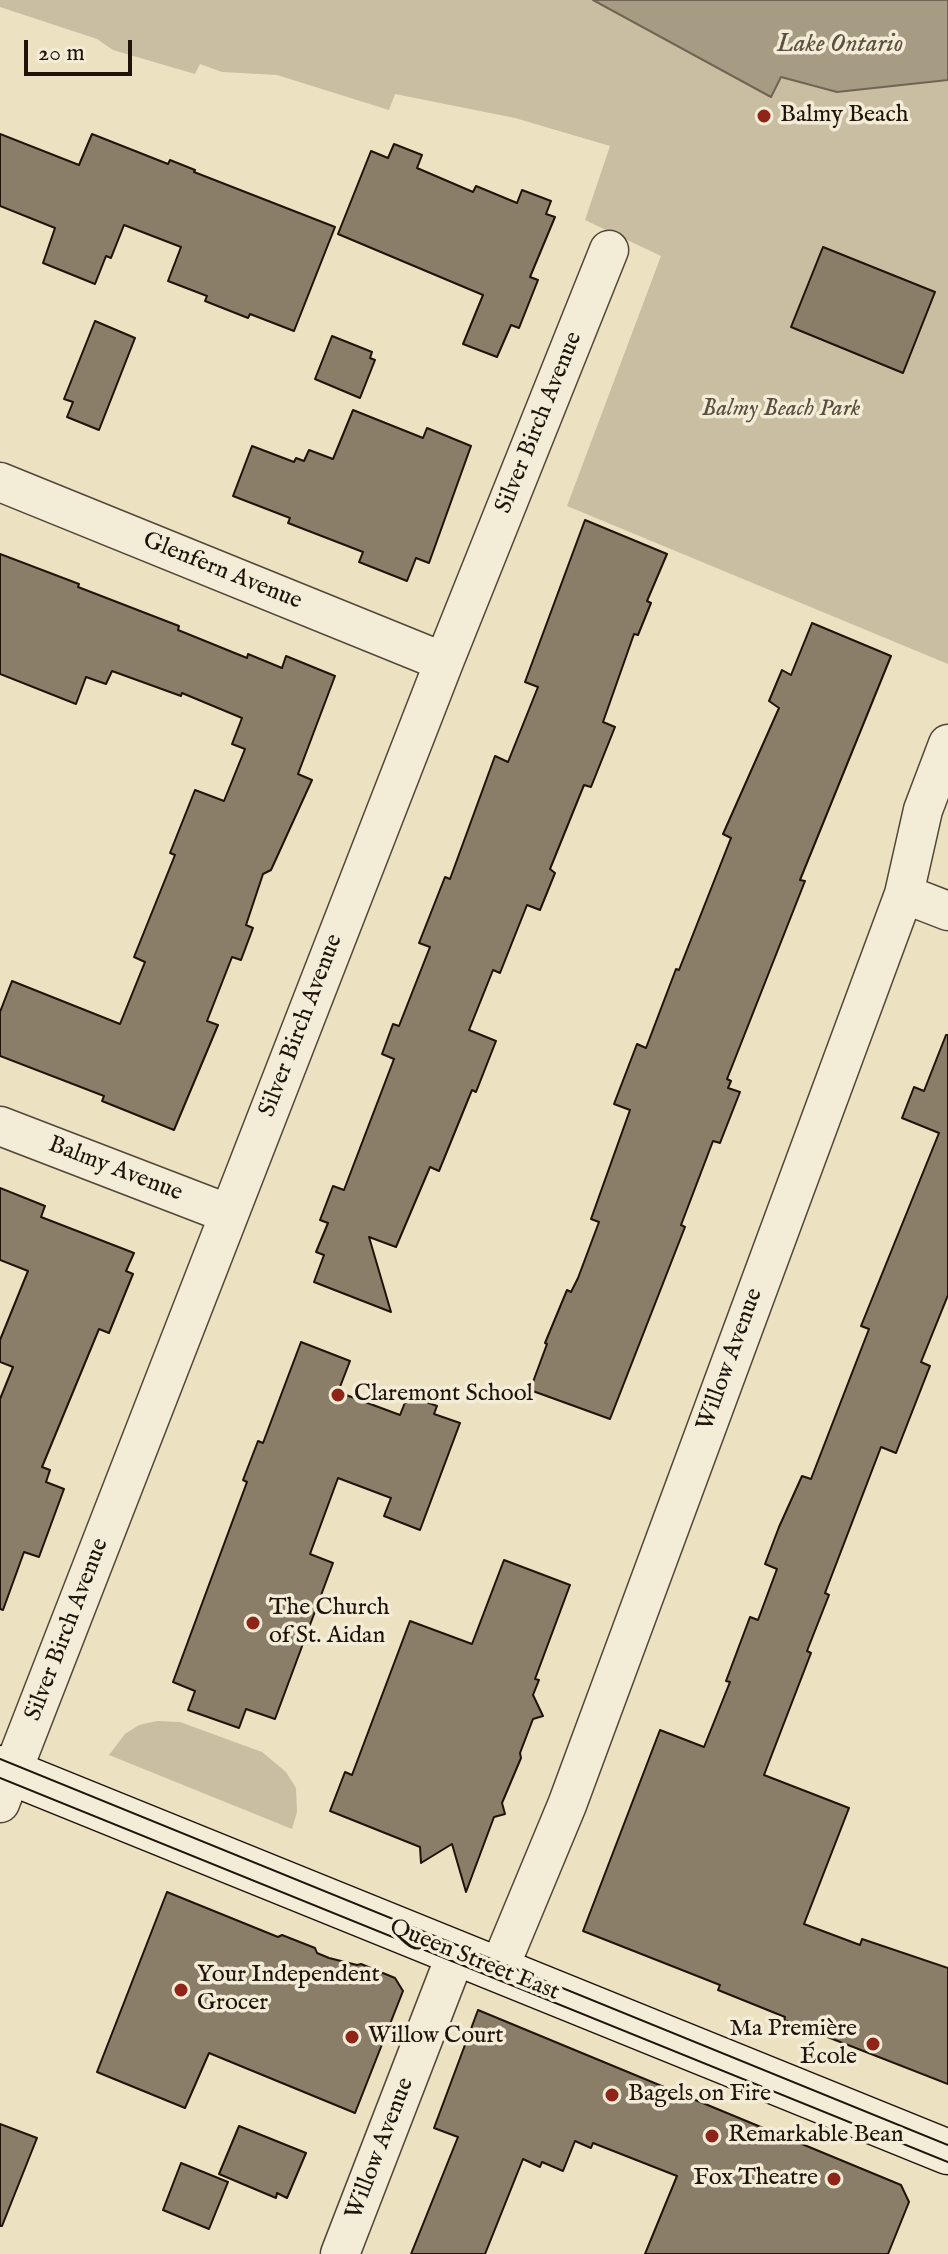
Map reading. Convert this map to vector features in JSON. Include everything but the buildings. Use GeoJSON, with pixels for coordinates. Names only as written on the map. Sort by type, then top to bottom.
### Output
{"type":"FeatureCollection","features":[{"type":"Feature","properties":{"kind":"main road","name":"Queen Street East"},"geometry":{"type":"LineString","coordinates":[[4,1781],[456,1954],[948,2152]]}},
{"type":"Feature","properties":{"kind":"street","name":"Silver Birch Avenue"},"geometry":{"type":"LineString","coordinates":[[4,1781],[609,250]]}},
{"type":"Feature","properties":{"kind":"street","name":"Glenfern Avenue"},"geometry":{"type":"LineString","coordinates":[[0,482],[444,662]]}},
{"type":"Feature","properties":{"kind":"street","name":"Willow Avenue"},"geometry":{"type":"LineString","coordinates":[[498,1971],[572,1791],[904,894],[923,810],[948,744]]}},
{"type":"Feature","properties":{"kind":"street"},"geometry":{"type":"LineString","coordinates":[[904,894],[948,911]]}},
{"type":"Feature","properties":{"kind":"street","name":"Balmy Avenue"},"geometry":{"type":"LineString","coordinates":[[0,1126],[229,1214]]}},
{"type":"Feature","properties":{"kind":"street","name":"Willow Avenue"},"geometry":{"type":"LineString","coordinates":[[340,2254],[456,1954]]}},
{"type":"Feature","properties":{"kind":"green space","name":"Balmy Beach Park"},"geometry":{"type":"Polygon","coordinates":[[[0,0],[593,0],[771,97],[780,77],[837,92],[948,80],[948,664],[567,506],[661,256],[585,220],[610,146],[515,118],[395,94],[389,110],[277,75],[222,72],[200,64],[195,74],[113,50],[97,39],[0,7],[0,0]]]}},
{"type":"Feature","properties":{"kind":"green space"},"geometry":{"type":"Polygon","coordinates":[[[157,1721],[180,1722],[262,1752],[286,1772],[296,1788],[297,1812],[292,1829],[109,1755],[125,1734],[139,1725],[157,1721]]]}},
{"type":"Feature","properties":{"kind":"water","name":"Lake Ontario"},"geometry":{"type":"Polygon","coordinates":[[[593,0],[948,0],[948,80],[837,92],[781,77],[771,97],[593,0]]]}},
{"type":"Feature","properties":{"kind":"tram line"},"geometry":{"type":"LineString","coordinates":[[0,1759],[948,2145]]}},
{"type":"Feature","properties":{"kind":"tram line"},"geometry":{"type":"LineString","coordinates":[[0,1778],[948,2162]]}},
{"type":"Feature","properties":{"kind":"place","name":"Balmy Beach"},"geometry":{"type":"Point","coordinates":[764,116]}},
{"type":"Feature","properties":{"kind":"place","name":"Claremont School"},"geometry":{"type":"Point","coordinates":[338,1395]}},
{"type":"Feature","properties":{"kind":"place","name":"The Church of St. Aidan"},"geometry":{"type":"Point","coordinates":[253,1623]}},
{"type":"Feature","properties":{"kind":"place","name":"Your Independent Grocer"},"geometry":{"type":"Point","coordinates":[181,1990]}},
{"type":"Feature","properties":{"kind":"place","name":"Willow Court"},"geometry":{"type":"Point","coordinates":[352,2037]}},
{"type":"Feature","properties":{"kind":"place","name":"Ma Première École"},"geometry":{"type":"Point","coordinates":[873,2044]}},
{"type":"Feature","properties":{"kind":"place","name":"Bagels on Fire"},"geometry":{"type":"Point","coordinates":[612,2095]}},
{"type":"Feature","properties":{"kind":"place","name":"Remarkable Bean"},"geometry":{"type":"Point","coordinates":[712,2136]}},
{"type":"Feature","properties":{"kind":"place","name":"Fox Theatre"},"geometry":{"type":"Point","coordinates":[834,2179]}}]}
